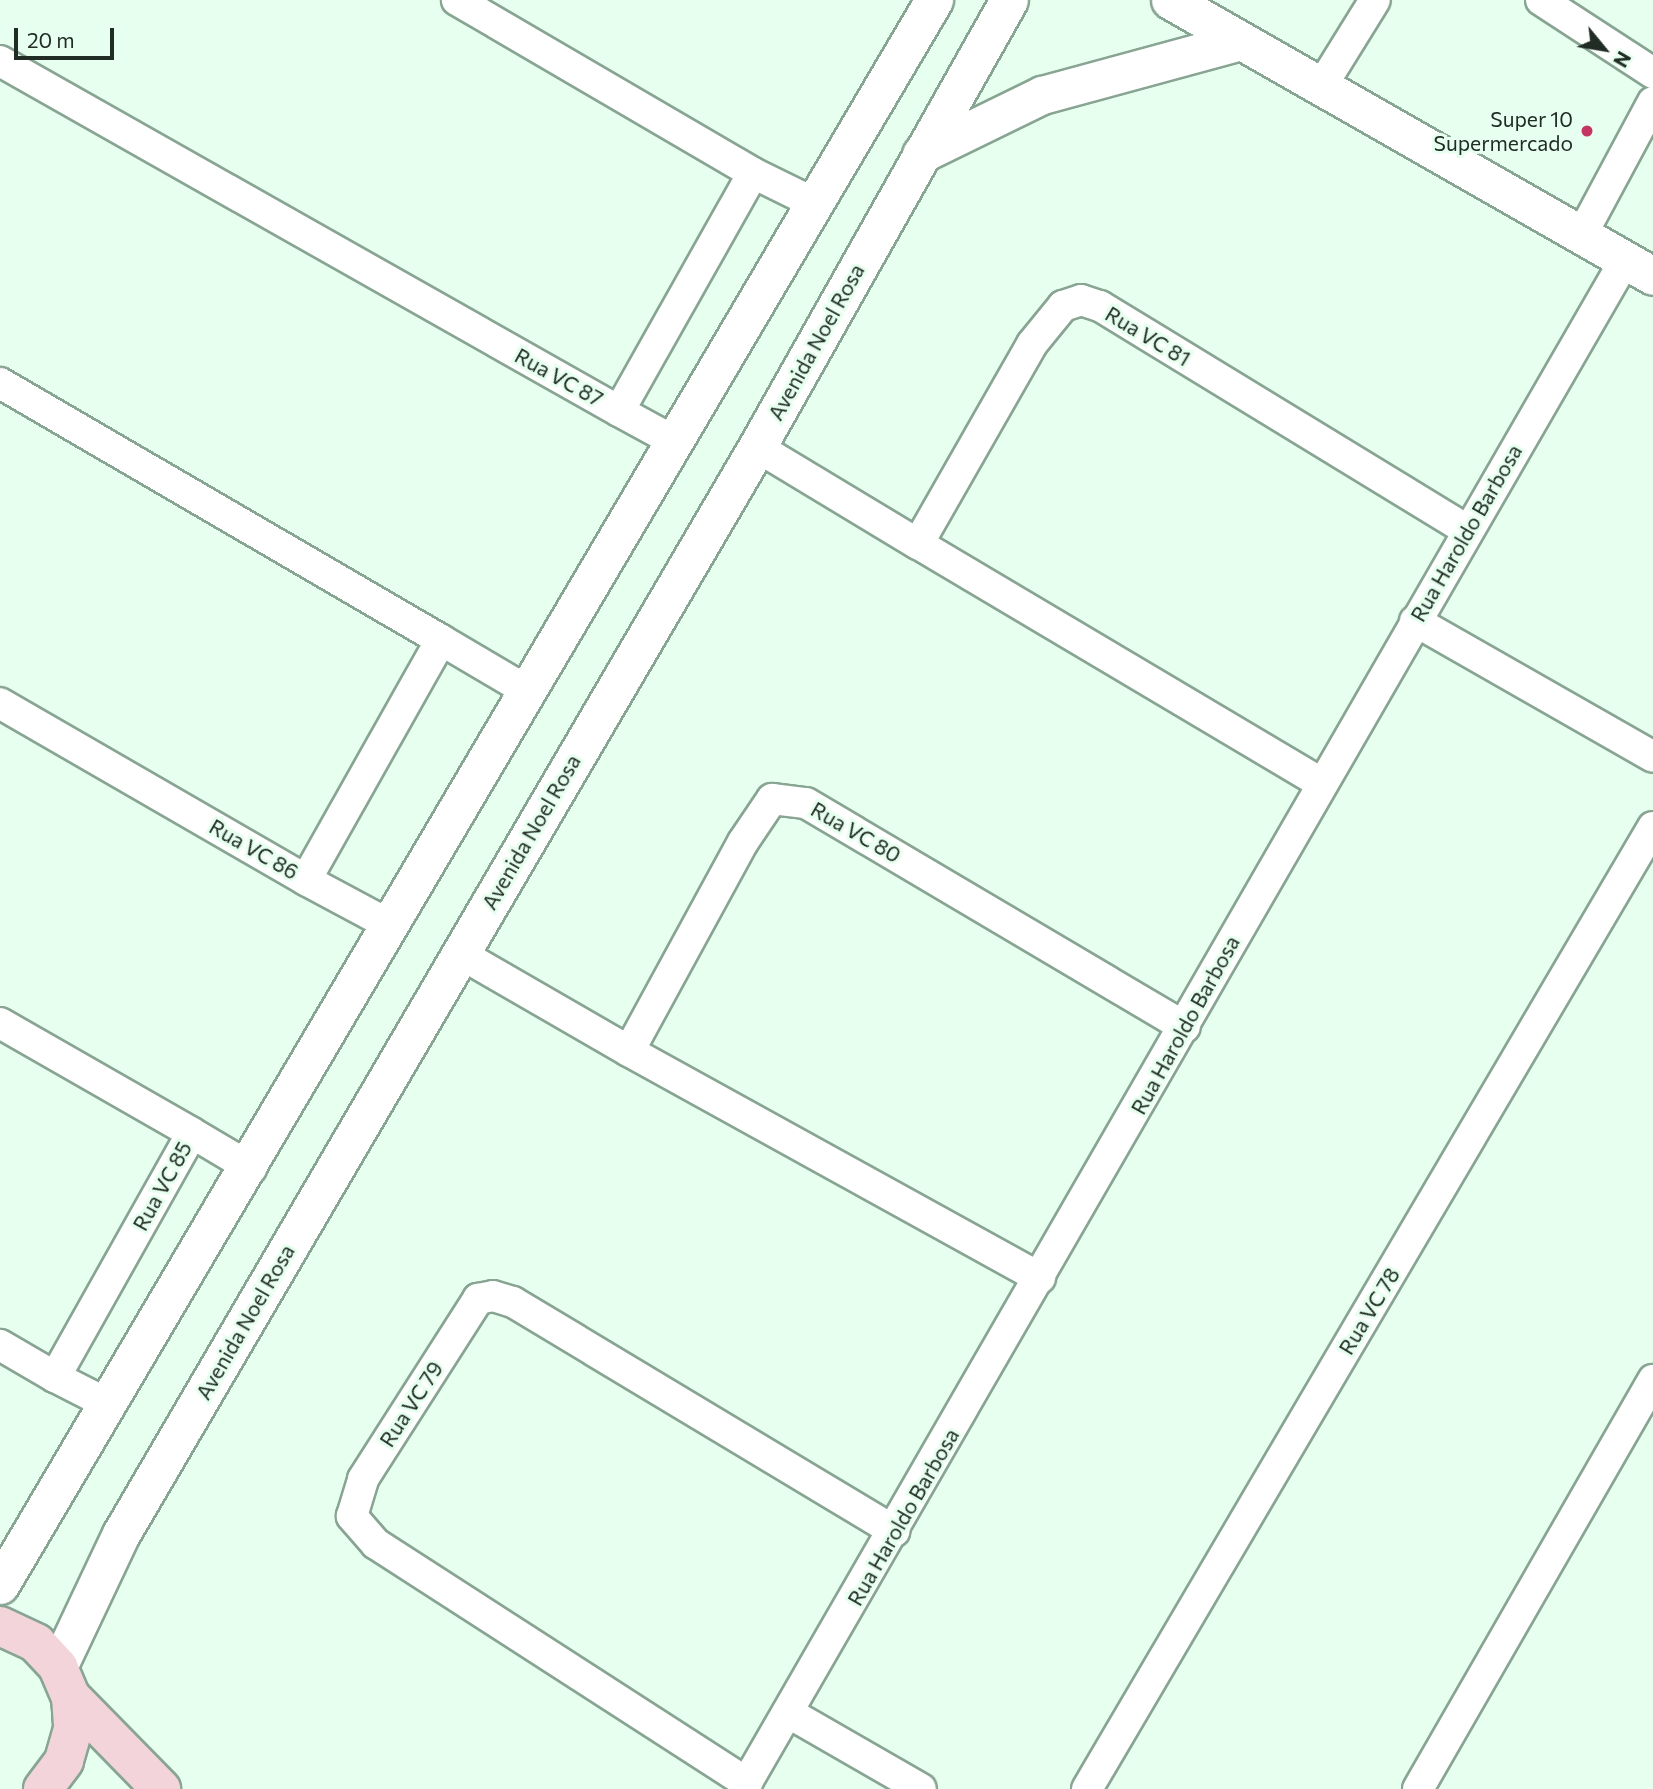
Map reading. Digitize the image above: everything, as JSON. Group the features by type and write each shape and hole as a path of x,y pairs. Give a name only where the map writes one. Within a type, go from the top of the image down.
{"main road":[{"path":"0,1626 36,1643 64,1682 161,1789"},
{"path":"43,1789 67,1750 64,1682"}],"street":[{"path":"457,0 753,173 816,204"},
{"path":"0,1585 251,1168 526,690 816,204 934,0"},
{"name":"Avenida Noel Rosa","path":"64,1682 121,1534 757,447 1009,0"},
{"path":"1170,0 1639,268"},
{"path":"1321,87 1375,0"},
{"path":"1541,0 1653,73"},
{"path":"921,154 1042,95 1241,41"},
{"name":"Rua VC 87","path":"0,61 619,411 753,173"},
{"path":"1581,236 1653,102"},
{"name":"Rua Haroldo Barbosa","path":"745,1786 1185,1027 1321,783 1468,531 1639,268"},
{"name":"Rua VC 81","path":"918,544 1032,344 1063,306 1081,300 1468,531"},
{"path":"0,383 526,690"},
{"path":"619,411 674,441"},
{"path":"757,447 1321,783"},
{"path":"1415,621 1653,757"},
{"name":"Rua VC 86","path":"0,703 306,880 441,640"},
{"name":"Rua VC 80","path":"629,1051 743,842 772,800 786,796 1185,1027"},
{"name":"Rua VC 78","path":"1087,1789 1652,833"},
{"path":"306,880 390,925"},
{"path":"460,953 629,1051 1040,1278"},
{"name":"Rua VC 85","path":"0,1023 192,1133 55,1377"},
{"path":"192,1133 251,1168"},
{"name":"Rua VC 79","path":"745,1786 376,1544 352,1516 363,1479 478,1299 493,1296 894,1531"},
{"path":"0,1345 110,1405"},
{"path":"1418,1789 1653,1380"},
{"path":"789,1713 921,1789"}],"place":[{"name":"Super 10 Supermercado","path":"1587,131"}]}
